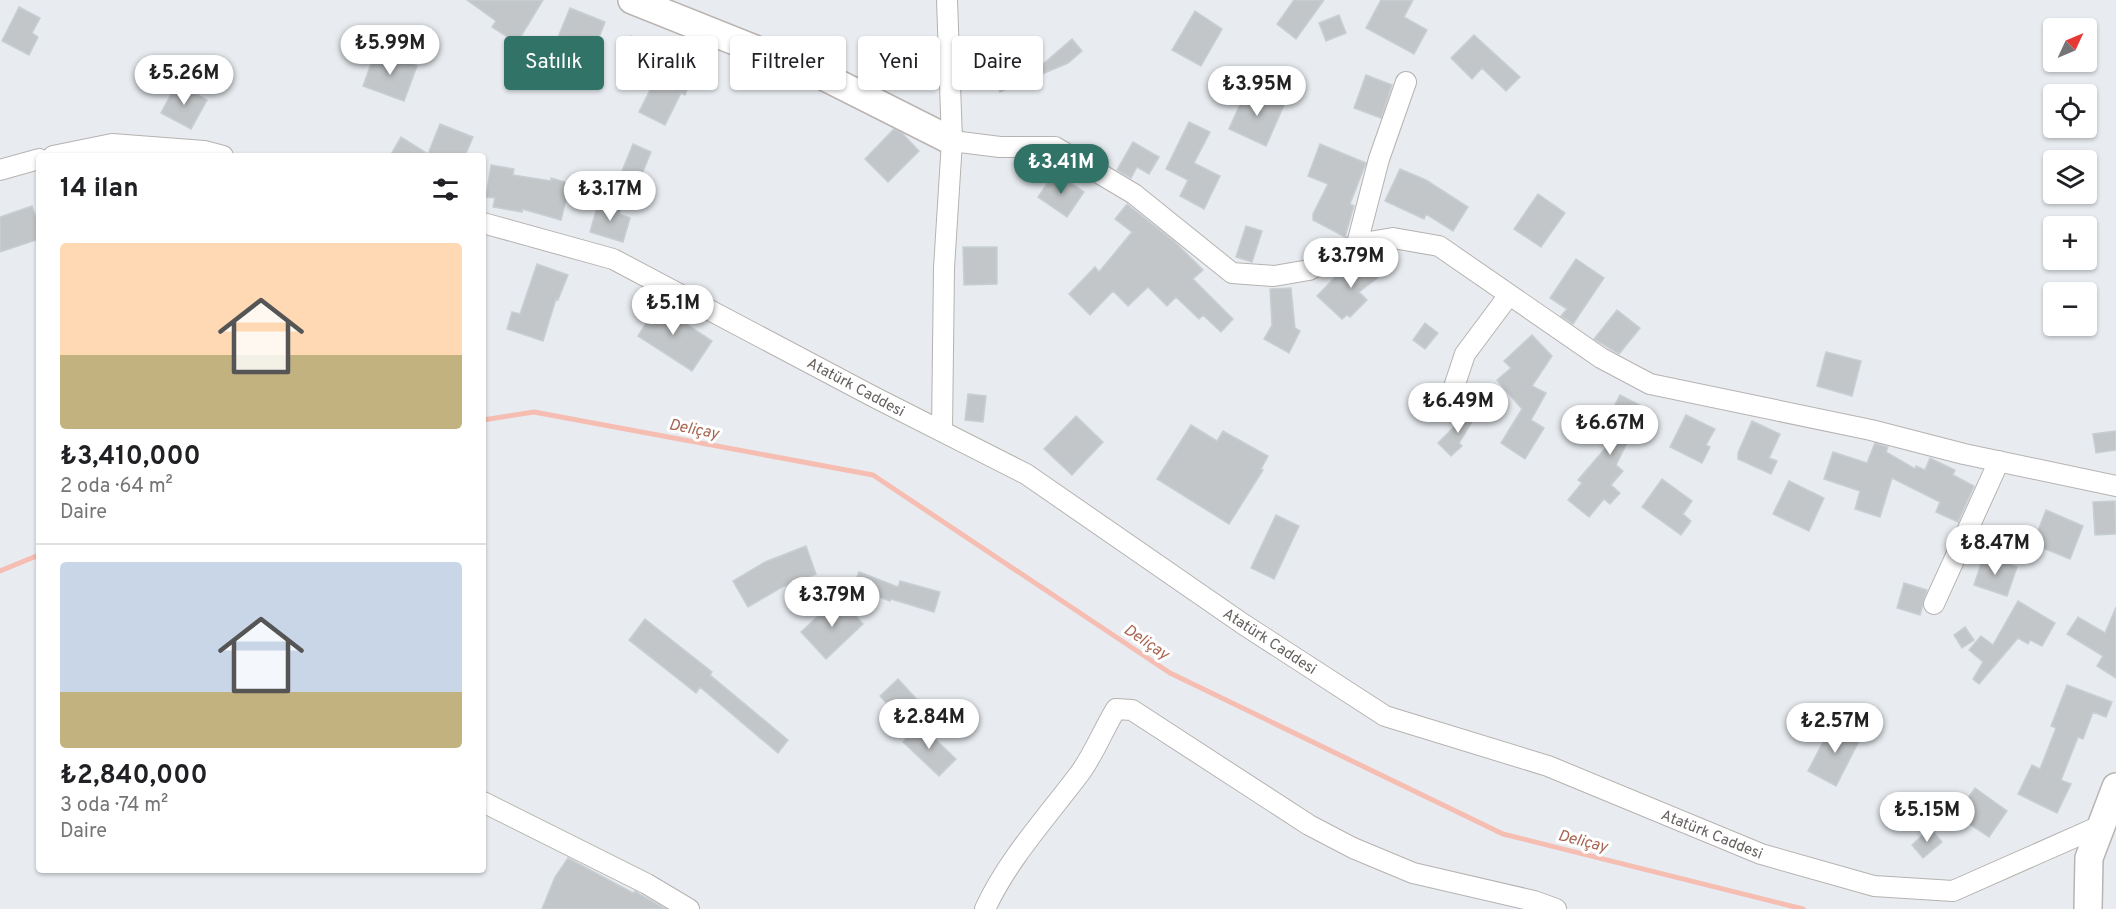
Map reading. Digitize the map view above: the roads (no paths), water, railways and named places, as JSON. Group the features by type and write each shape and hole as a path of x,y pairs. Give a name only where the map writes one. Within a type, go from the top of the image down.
{"street":[{"path":"632,0 825,77 952,141 999,147 1055,147 1134,194 1232,273 1274,276 1309,270 1357,244 1393,238 1440,246 1601,358 1650,384 1871,430 2116,486"},
{"path":"942,431 944,268 952,141 949,22 946,0"},
{"path":"1357,244 1379,159 1406,82"},
{"path":"68,153 112,144 212,153"},
{"path":"0,170 36,160"},
{"name":"Atatürk Caddesi","path":"486,224 613,259 1026,474 1243,624 1385,716 1548,766 1761,854 1874,886 1953,891 2100,826"},
{"path":"1449,402 1465,354 1509,295"},
{"path":"1934,604 1999,461"},
{"path":"985,909 992,894 1024,846 1081,771 1116,709 1131,710 1309,825 1353,848 1413,873 1534,901 1556,909"},
{"path":"2087,898 2089,858 2116,788"},
{"path":"486,804 647,884 689,909"}],"waterway":[{"name":"Deliçay","path":"486,420 534,412 873,475 1170,673 1503,834 1803,909"},
{"name":"Deliçay","path":"0,571 36,556"}]}
